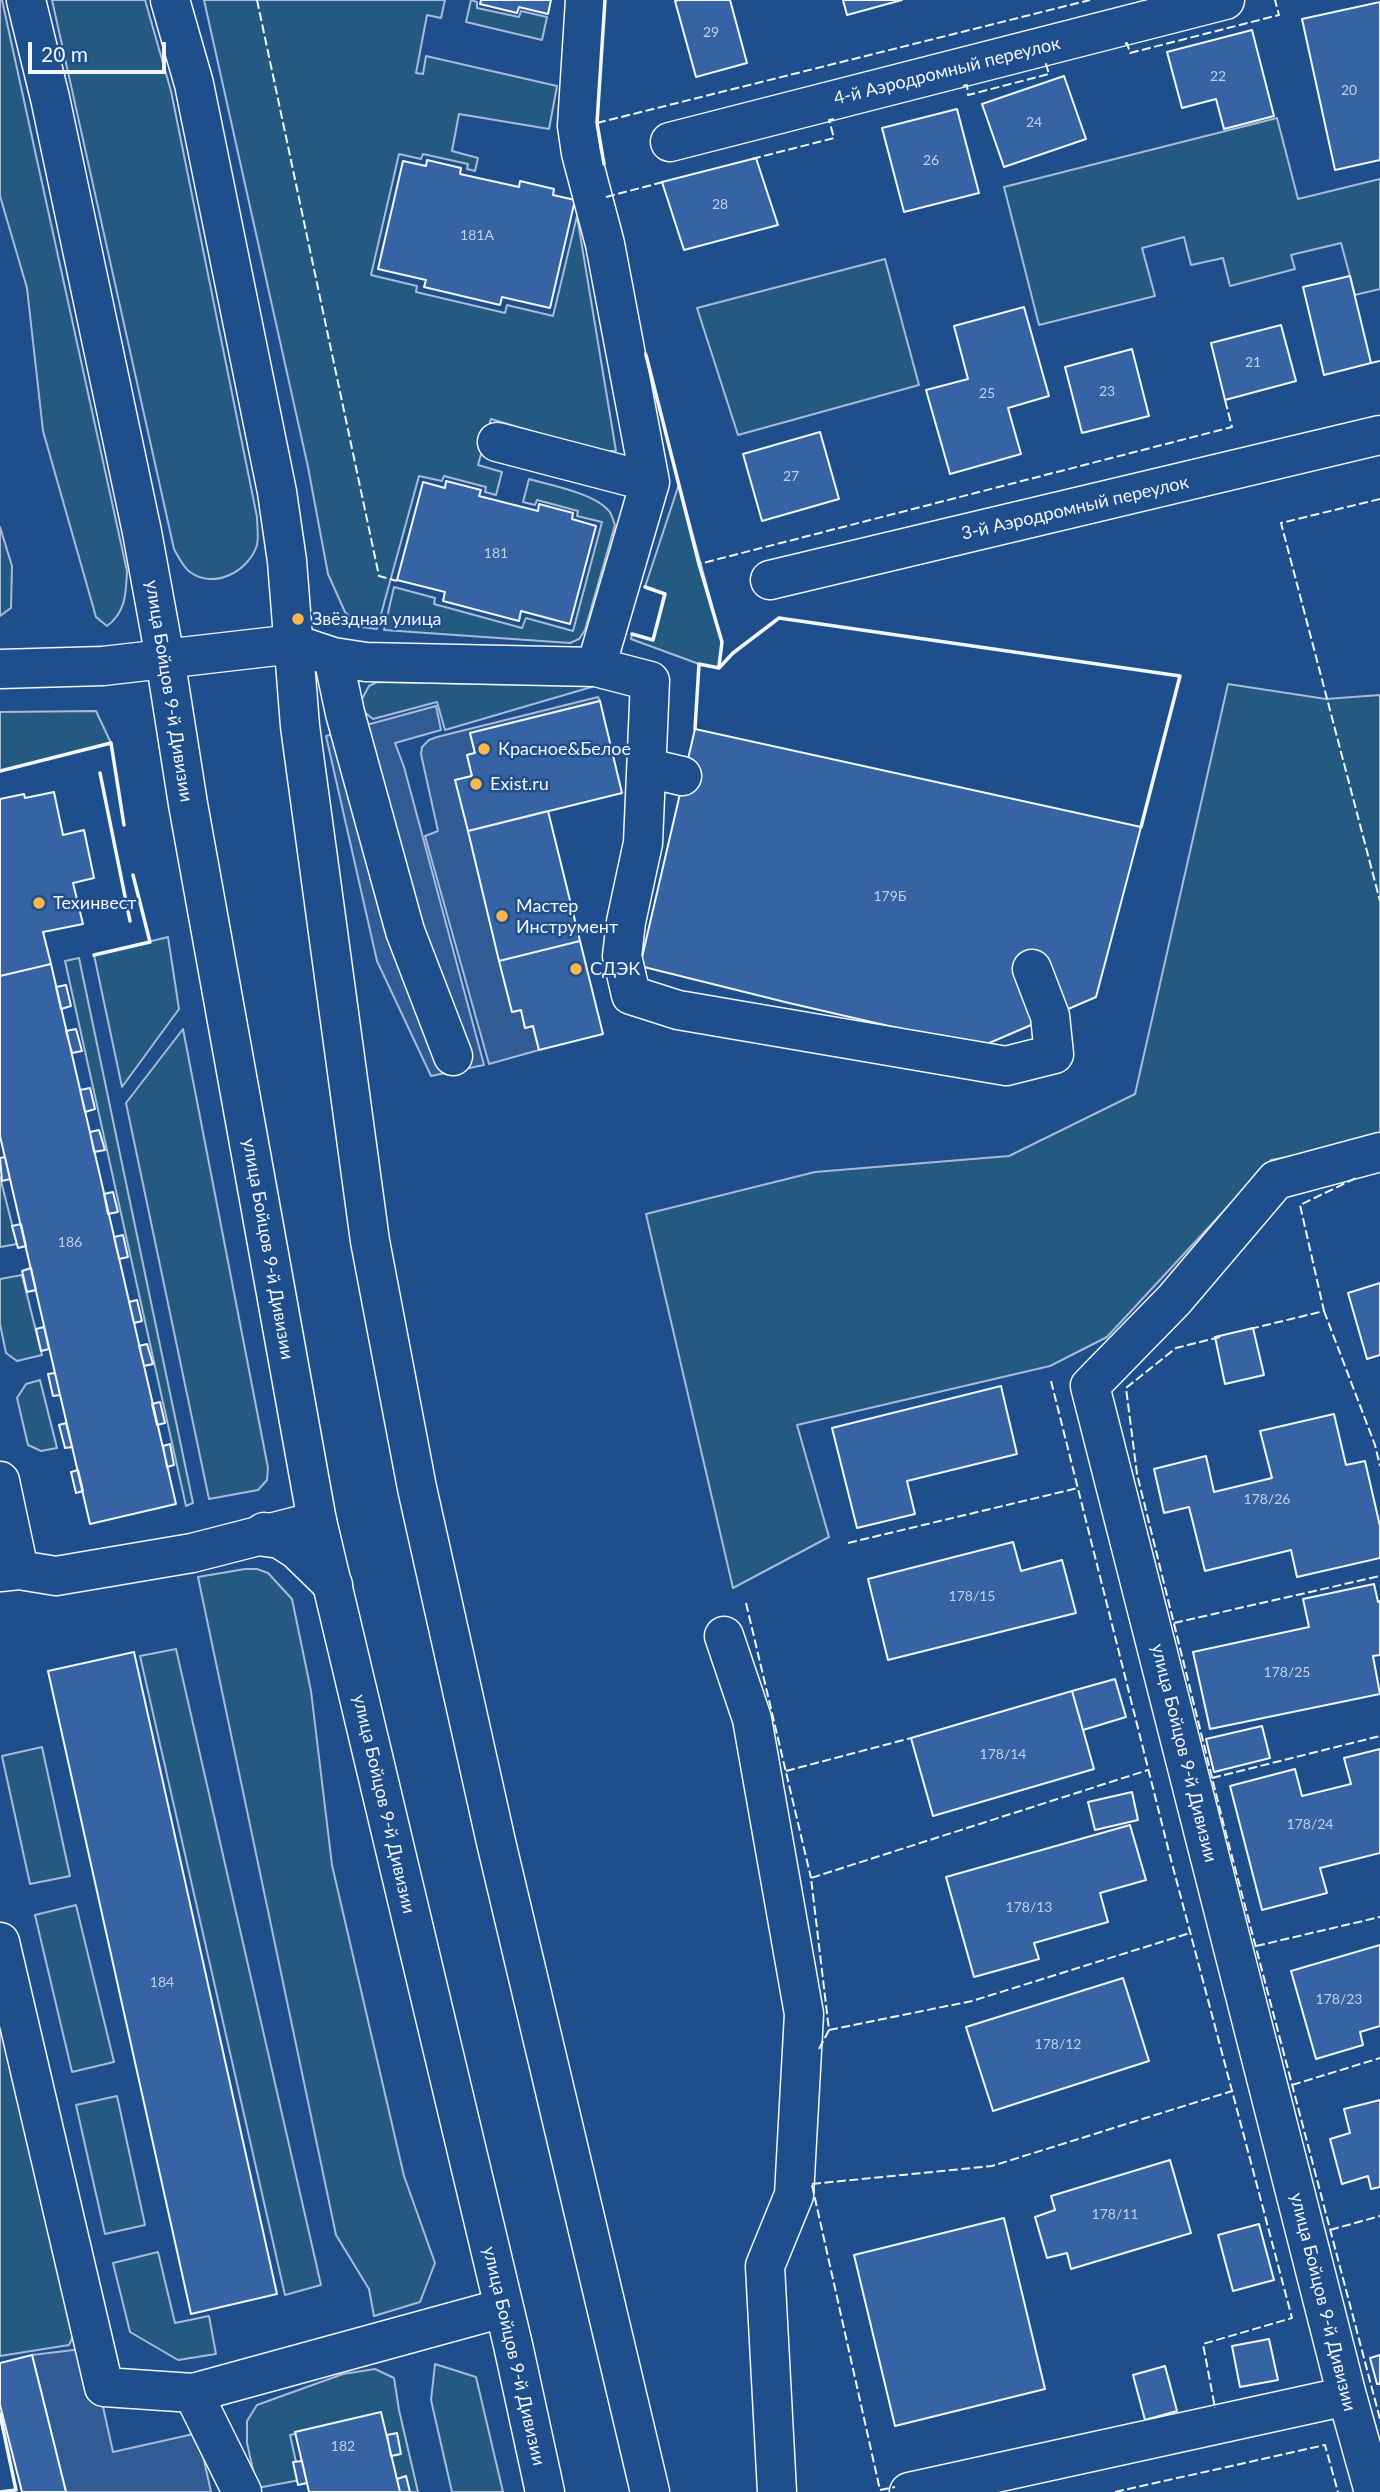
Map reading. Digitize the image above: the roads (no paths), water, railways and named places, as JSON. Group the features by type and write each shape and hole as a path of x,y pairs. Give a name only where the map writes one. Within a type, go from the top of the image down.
{"main road":[{"name":"улица Бойцов 9-й Дивизии","path":"26,0 50,98 139,518 317,1521 545,2492"},
{"path":"170,0 194,84 269,445 288,561 300,726 370,1241 417,1488 496,1842 650,2492"},
{"path":"585,0 578,126 581,153 605,244 650,482 596,667"},
{"name":"4-й Аэродромный переулок","path":"670,142 1225,0"},
{"name":"3-й Аэродромный переулок","path":"770,580 1380,435"},
{"path":"497,442 650,482"},
{"path":"0,669 103,666 294,644 333,657 366,662 596,667 650,681 665,772 643,843 626,922 622,956 631,995 678,1010 1006,1066 1054,1054 1050,1016 1032,969"},
{"path":"333,657 345,713 405,931 453,1056"},
{"name":"улица Бойцов 9-й Дивизии","path":"1374,2492 1347,2396 1090,1386 1174,1300 1276,1180 1380,1152"},
{"path":"258,1536 276,1526 289,1513 307,1462"},
{"path":"0,1481 10,1571 56,1576 192,1553 317,1521"},
{"path":"258,1536 280,1539 298,1550 333,1585"},
{"path":"724,1636 752,1719 804,2014 794,2195 765,2266 777,2492"},
{"path":"0,1942 104,2387 193,2393 503,2308"},
{"path":"193,2393 242,2492"},
{"path":"909,2492 1347,2396"}],"place":[{"name":"Звёздная улица","path":"298,619"},
{"name":"Красное&Белое","path":"484,749"},
{"name":"Exist.ru","path":"476,784"},
{"name":"Техинвест","path":"39,903"},
{"name":"Мастер Инструмент","path":"502,916"},
{"name":"СДЭК","path":"576,969"}]}
